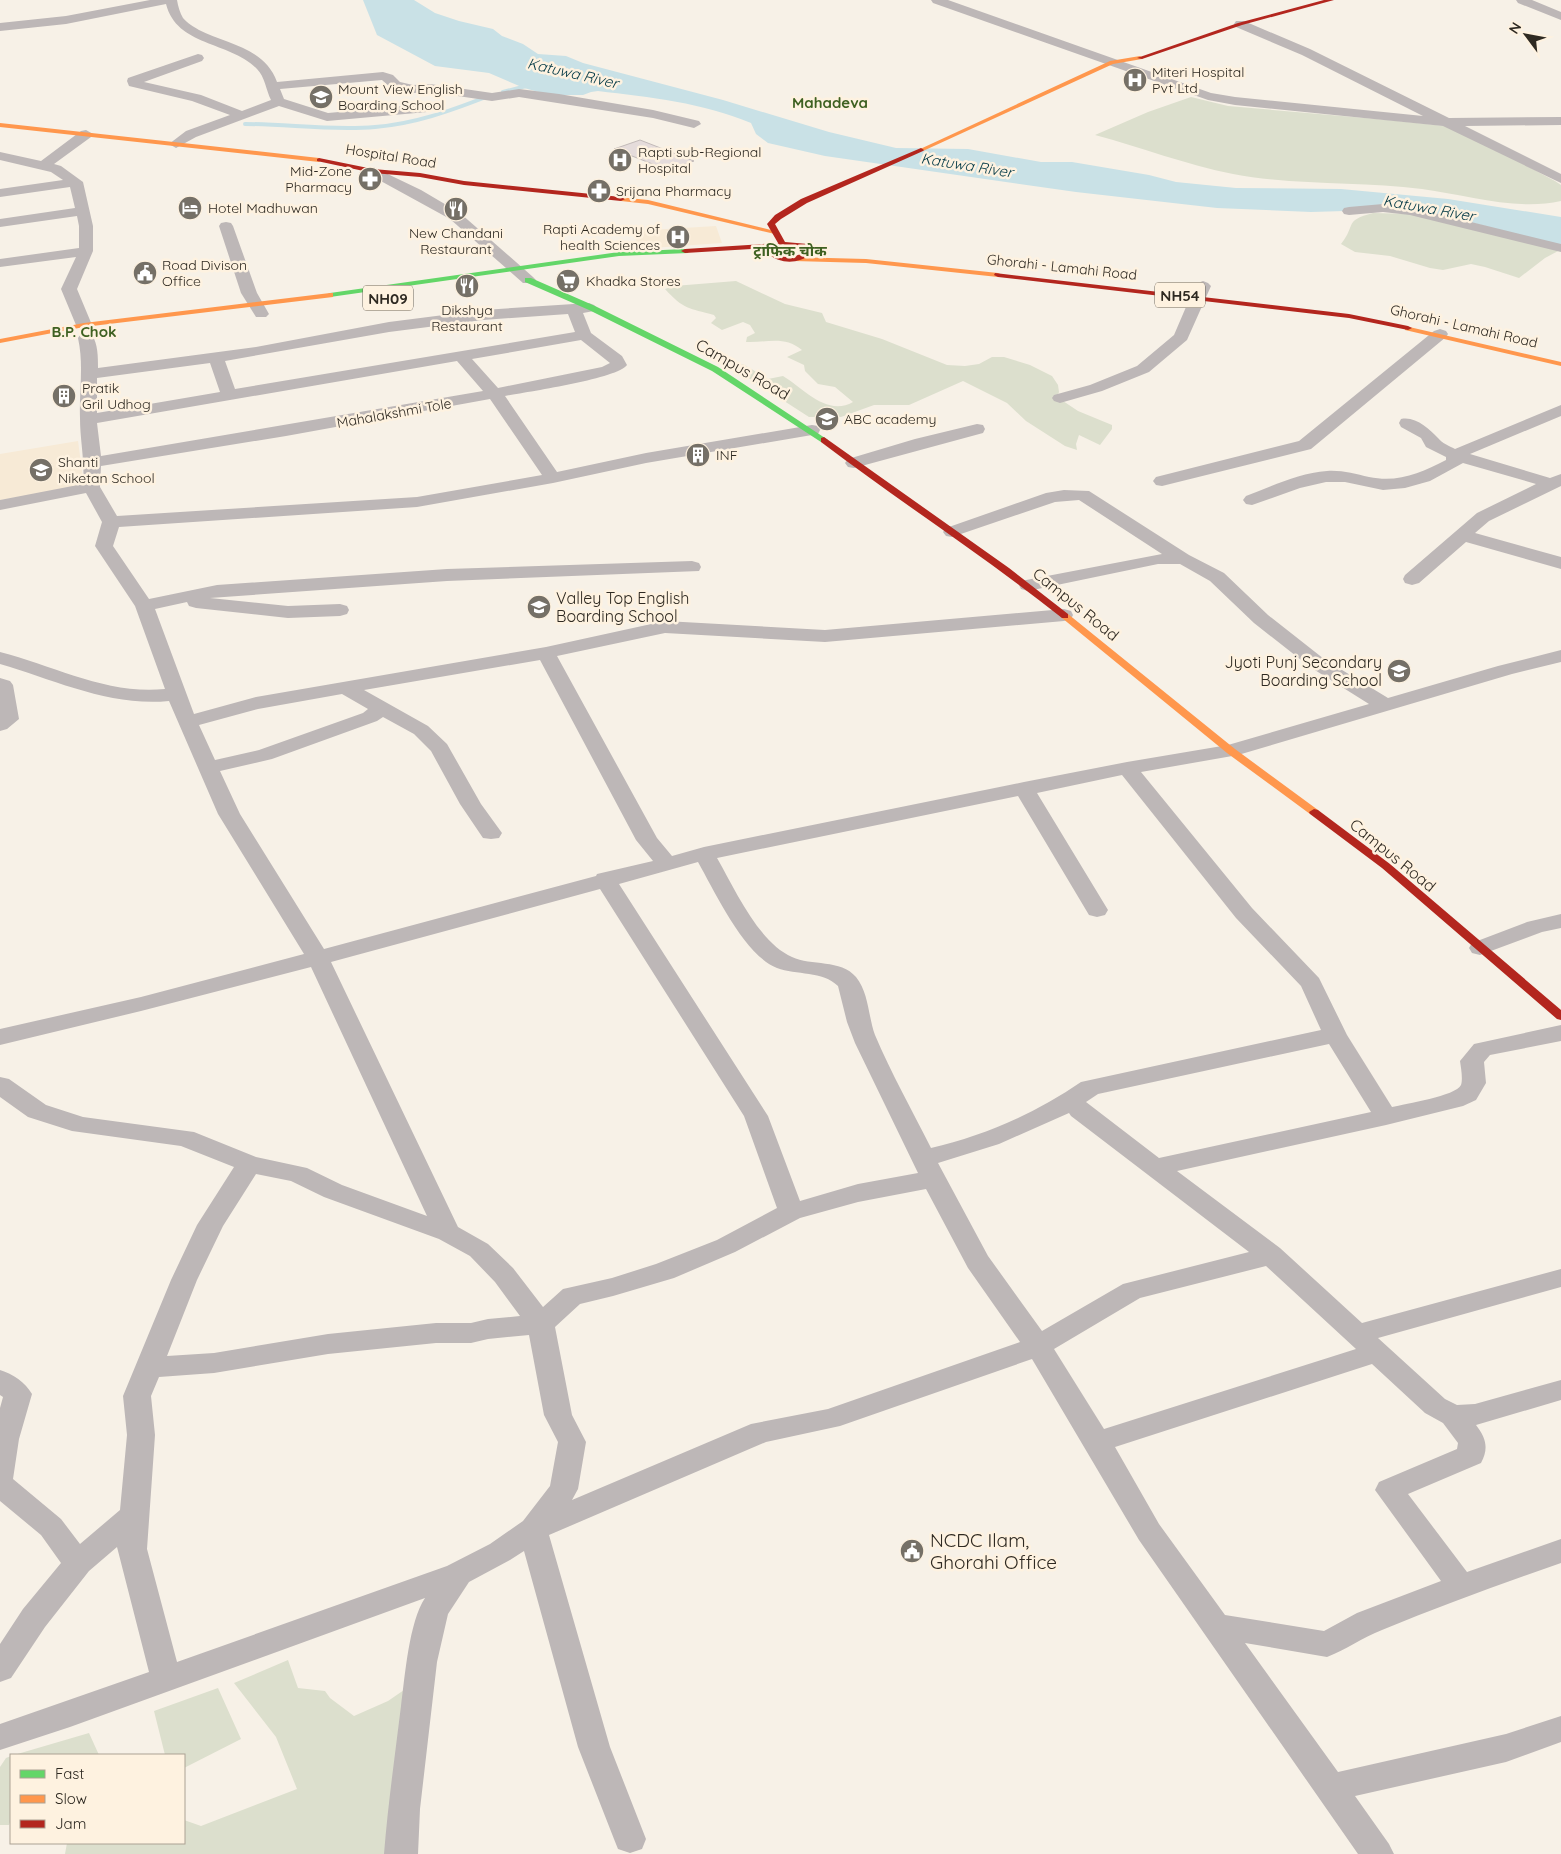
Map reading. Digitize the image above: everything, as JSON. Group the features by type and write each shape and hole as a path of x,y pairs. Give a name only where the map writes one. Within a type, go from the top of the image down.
{"main road":[{"path":"1116,61 1123,54 1228,19 1302,0"},
{"path":"779,245 771,224 778,217 804,201 848,180 961,133 1116,61 1137,59 1240,24 1331,0"},
{"name":"Hospital Road","path":"0,125 335,162 373,171 420,175 464,183 640,201 775,232"},
{"path":"778,258 769,251 779,245 823,247"},
{"name":"NH09","path":"0,341 66,328 88,333 619,254 779,245"},
{"path":"794,259 806,255 808,249 805,246"},
{"name":"Ghorahi - Lamahi Road","path":"633,265 709,258 866,261 1202,288 1348,316 1442,327 1561,364"},
{"path":"508,282 547,277"},
{"name":"Campus Road","path":"528,280 592,308 715,368 812,430 854,463 1028,585 1231,750 1386,866 1561,1016"},
{"name":"NH09","path":"167,327 258,309 459,288"},
{"name":"Ghorahi - Lamahi Road","path":"1335,302 1411,317"},
{"path":"66,328 88,333"}],"street":[{"path":"0,26 66,20 170,0 174,14 181,24 213,41 246,54 261,65 270,78 274,94 279,102"},
{"path":"937,0 1116,61 1208,96 1235,101 1448,122 1561,121"},
{"path":"1522,0 1561,16"},
{"path":"1240,24 1306,52 1561,178"},
{"path":"198,58 134,81 134,83 196,98 244,116"},
{"path":"272,86 382,76 388,78 396,85 413,89 430,88 492,97 518,93 559,98 653,114 694,124"},
{"path":"176,144 191,134 279,102 327,117 427,108"},
{"path":"43,166 86,134"},
{"path":"0,156 56,169 76,182 86,226 86,251 69,289 88,333 90,357 88,419 93,462 91,487 111,522 104,546 144,606 187,722 229,814 318,958 448,1233"},
{"path":"373,171 416,193 454,216 528,280"},
{"path":"0,193 76,182"},
{"path":"1349,211 1383,208 1410,211 1561,248"},
{"path":"0,223 82,211"},
{"path":"226,226 249,293 258,309"},
{"path":"0,263 86,251"},
{"path":"1060,398 1096,388 1143,369 1180,337 1202,288"},
{"path":"90,374 256,352 389,327 483,315 592,308"},
{"path":"88,419 584,335 574,309"},
{"path":"1162,481 1305,445 1442,327"},
{"name":"Mahalakshmi Tole","path":"93,462 301,429 495,394 607,371 619,364 616,358 584,335"},
{"path":"461,356 495,394 553,478"},
{"path":"216,358 229,395"},
{"path":"1454,455 1561,410"},
{"path":"1407,423 1427,435 1432,443 1454,455 1555,481"},
{"path":"854,463 921,442 977,429"},
{"path":"111,522 417,502 553,478 646,458 812,430"},
{"path":"1287,451 1339,476 1376,484 1400,486 1432,474 1455,462 1454,455"},
{"path":"1252,500 1304,481 1339,476"},
{"path":"1412,579 1483,517 1555,481"},
{"path":"0,505 91,487"},
{"path":"952,532 1052,497 1083,495 1182,559 1217,577 1261,619 1317,663 1385,705"},
{"path":"1463,535 1559,564 1561,563"},
{"path":"1028,585 1158,560 1182,559"},
{"path":"144,606 170,598 217,591 447,576 692,567"},
{"path":"170,598 257,610 288,612 340,610"},
{"path":"187,722 256,703 546,653 665,627 825,636 1064,615"},
{"path":"546,653 647,840 666,863"},
{"path":"0,1037 141,1004 318,958 704,854 1024,788 1231,750 1505,670 1561,656"},
{"path":"0,658 74,682 132,696 156,698 176,694"},
{"path":"0,684 3,685 9,719 0,725"},
{"path":"346,688 383,707 421,730 440,748 471,804 491,832"},
{"path":"208,768 265,755 370,717 383,707"},
{"path":"1127,768 1244,913 1311,983 1335,1035 1386,1117"},
{"path":"1024,788 1097,910"},
{"path":"704,854 734,907 760,945 778,960 797,968 839,974 848,981 854,996 859,1024 867,1043 928,1169 977,1261 1038,1346 1149,1532 1377,1854"},
{"path":"605,880 756,1116 791,1212"},
{"path":"1480,948 1536,927 1561,921"},
{"path":"1155,1167 1386,1117 1454,1100 1466,1094 1474,1083 1472,1061 1482,1049 1561,1033"},
{"path":"149,1367 214,1363 328,1344 436,1333 471,1333 488,1329 541,1324 572,1296 613,1287 665,1270 726,1246 791,1212 858,1193 928,1169 956,1151 1002,1135 1056,1112 1090,1088 1335,1035"},
{"path":"0,1085 37,1111 80,1125 186,1138 250,1164 298,1174 333,1191 448,1233 479,1250 504,1275 541,1324 558,1415 572,1442 564,1489 533,1529"},
{"path":"1071,1101 1080,1110 1271,1255 1435,1406 1453,1416 1472,1441 1471,1455 1389,1490 1461,1586"},
{"path":"166,1679 132,1548 141,1435 137,1396 184,1280 210,1225 231,1190 250,1164"},
{"path":"0,1737 59,1718 458,1574 500,1552 533,1529 761,1432 830,1419 1038,1346 1132,1291 1271,1255"},
{"path":"1357,1334 1561,1278"},
{"path":"1097,1442 1377,1352"},
{"path":"0,1380 18,1394 5,1439 0,1478"},
{"path":"1453,1416 1475,1415 1561,1390"},
{"path":"0,1485 51,1527 78,1563"},
{"path":"0,1669 34,1618 78,1563 135,1515"},
{"path":"533,1529 594,1746 630,1839"},
{"path":"1216,1626 1327,1644 1368,1622 1461,1586 1561,1551"},
{"path":"401,1854 404,1809 422,1662 433,1610 458,1574"},
{"path":"1330,1788 1506,1748 1561,1729"}],"shaded area":[{"name":"Rapti Academy of health Sciences","path":"716,226 722,243 638,249 634,231"},
{"name":"Shanti Niketan School","path":"78,441 84,486 0,500 0,454"}],"green space":[{"path":"1191,97 1228,106 1454,127 1561,185 1561,201 1544,204 1509,203 1422,189 1257,178 1198,166 1095,135 1148,112"},
{"path":"1373,213 1414,214 1560,250 1545,258 1519,278 1471,264 1443,270 1430,268 1390,256 1355,252 1341,244 1354,221"},
{"path":"736,281 785,304 822,313 826,322 882,339 947,365 965,366 979,364 992,357 1004,357 1030,365 1052,376 1058,385 1059,392 1057,397 1078,411 1112,425 1112,429 1100,445 1079,435 1076,444 1077,450 1065,446 1026,421 1007,403 963,381 909,405 874,405 841,417 809,417 733,368 743,364 768,379 783,376 825,404 843,406 853,402 835,387 818,384 805,371 804,365 787,357 802,350 795,345 782,341 746,342 747,337 755,333 750,325 743,322 722,330 711,323 716,318 714,315 682,305 665,289 674,286"},
{"path":"288,1660 298,1688 325,1691 330,1698 354,1716 388,1701 420,1679 405,1854 65,1854 67,1844 185,1844 185,1820 201,1826 297,1789 276,1737 234,1683"},
{"path":"218,1688 241,1739 185,1767 185,1754 165,1754 154,1711"},
{"path":"89,1733 99,1754 17,1754"},
{"path":"10,1756 10,1822 9,1825 0,1825 0,1767 6,1758"}],"water":[{"name":"Katuwa River","path":"363,0 414,0 435,13 493,29 502,36 523,44 538,54 566,56 583,63 723,100 829,132 896,148 968,149 1041,162 1072,162 1149,175 1176,182 1236,188 1341,189 1448,199 1561,217 1561,246 1451,217 1412,209 1311,212 1217,208 1076,192 825,156 768,143 756,134 751,123 714,110 656,98 598,91 583,95 550,95 524,88 489,73 435,66 377,35"}],"building":[{"name":"Rapti sub-Regional Hospital","path":"640,140 694,161 668,170 614,149"}],"waterway":[{"path":"503,92 530,85"},
{"path":"245,124 343,128 389,125 432,116 486,97"}],"traffic: fast":[{"path":"330,295 619,254 685,251"},
{"path":"528,280 592,308 715,369 824,440"}],"traffic: slow":[{"path":"921,150 1112,62 1140,58"},
{"path":"0,125 319,160"},
{"path":"621,199 648,202 775,232"},
{"path":"794,259 866,261 998,275"},
{"path":"0,341 84,325 330,295"},
{"path":"1408,328 1561,364"},
{"path":"1065,616 1231,751 1314,812"}],"traffic: jam":[{"path":"1140,58 1240,24 1331,0"},
{"path":"782,243 771,224 778,217 804,201 921,150"},
{"path":"319,160 373,171 420,175 464,183 621,199"},
{"path":"685,251 791,244 805,246 809,252 800,258 783,259 778,258 769,251 774,246"},
{"path":"998,275 1349,316 1408,328"},
{"path":"824,440 1006,570 1065,616"},
{"path":"1314,812 1386,866 1561,1016"}],"place":[{"name":"Miteri Hospital Pvt Ltd","path":"1135,80"},
{"name":"Mount View English Boarding School","path":"321,97"},
{"name":"Rapti sub-Regional Hospital","path":"620,160"},
{"name":"Mid-Zone Pharmacy","path":"370,179"},
{"name":"Srijana Pharmacy","path":"599,191"},
{"name":"Hotel Madhuwan","path":"190,208"},
{"name":"New Chandani Restaurant","path":"456,209"},
{"name":"Rapti Academy of health Sciences","path":"678,237"},
{"name":"Road Divison Office","path":"145,273"},
{"name":"Khadka Stores","path":"568,281"},
{"name":"Dikshya Restaurant","path":"467,286"},
{"name":"Pratik Gril Udhog","path":"64,396"},
{"name":"ABC academy","path":"827,419"},
{"name":"INF","path":"698,455"},
{"name":"Shanti Niketan School","path":"41,470"},
{"name":"Valley Top English Boarding School","path":"539,607"},
{"name":"Jyoti Punj Secondary Boarding School","path":"1399,671"},
{"name":"NCDC Ilam, Ghorahi Office","path":"912,1551"}],"district":[{"name":"Mahadeva","path":"830,102"},
{"name":"ट्राफिक चोक","path":"790,250"},
{"name":"B.P. Chok","path":"84,331"}]}
